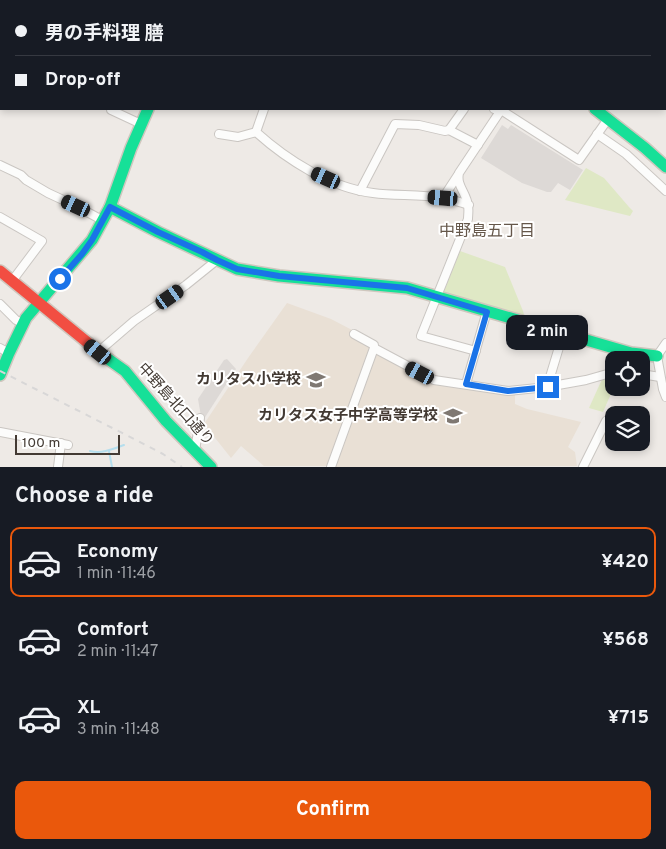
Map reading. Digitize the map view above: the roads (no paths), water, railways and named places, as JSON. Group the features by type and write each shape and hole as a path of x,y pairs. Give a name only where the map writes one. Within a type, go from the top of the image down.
{"street":[{"path":"111,110 141,124"},
{"path":"0,375 4,351 22,323 92,240 110,207 131,148 148,110"},
{"path":"256,132 264,110"},
{"path":"449,130 463,110"},
{"path":"443,198 478,145 497,110"},
{"path":"500,110 579,160 608,119"},
{"path":"596,110 666,167"},
{"path":"360,190 395,124 419,125 445,131 449,130 478,145"},
{"path":"219,134 238,137 256,132"},
{"path":"256,132 278,150 313,173 360,190 374,193 443,198 468,205"},
{"path":"596,134 626,154 666,191"},
{"path":"0,165 48,193 102,220"},
{"path":"459,173 458,184 468,205 468,219 422,336 476,350"},
{"path":"110,207 237,269 279,276 407,288 631,353 657,356"},
{"path":"0,217 42,242 12,281"},
{"path":"98,352 134,321 186,286 217,260"},
{"name":"中野島北口通り","path":"0,271 98,352 125,371 166,421 211,466"},
{"path":"0,304 16,320 22,323"},
{"path":"466,384 487,312"},
{"path":"330,466 374,348 374,344 354,334"},
{"path":"548,387 563,334"},
{"path":"666,343 657,356 666,397"},
{"path":"374,348 434,380 508,391 548,387 605,375"},
{"path":"650,375 660,376"},
{"path":"195,451 200,418"},
{"path":"593,466 583,466 605,423"},
{"path":"0,432 64,444 58,466"}],"waterway":[{"path":"90,451 103,451 124,445"},
{"path":"109,451 112,467"}],"railway":[{"path":"0,371 163,454 182,467"}],"place":[{"name":"カリタス小学校","path":"316,380"},
{"name":"カリタス女子中学高等学校","path":"453,416"}],"district":[{"name":"中野島五丁目","path":"487,232"}]}
